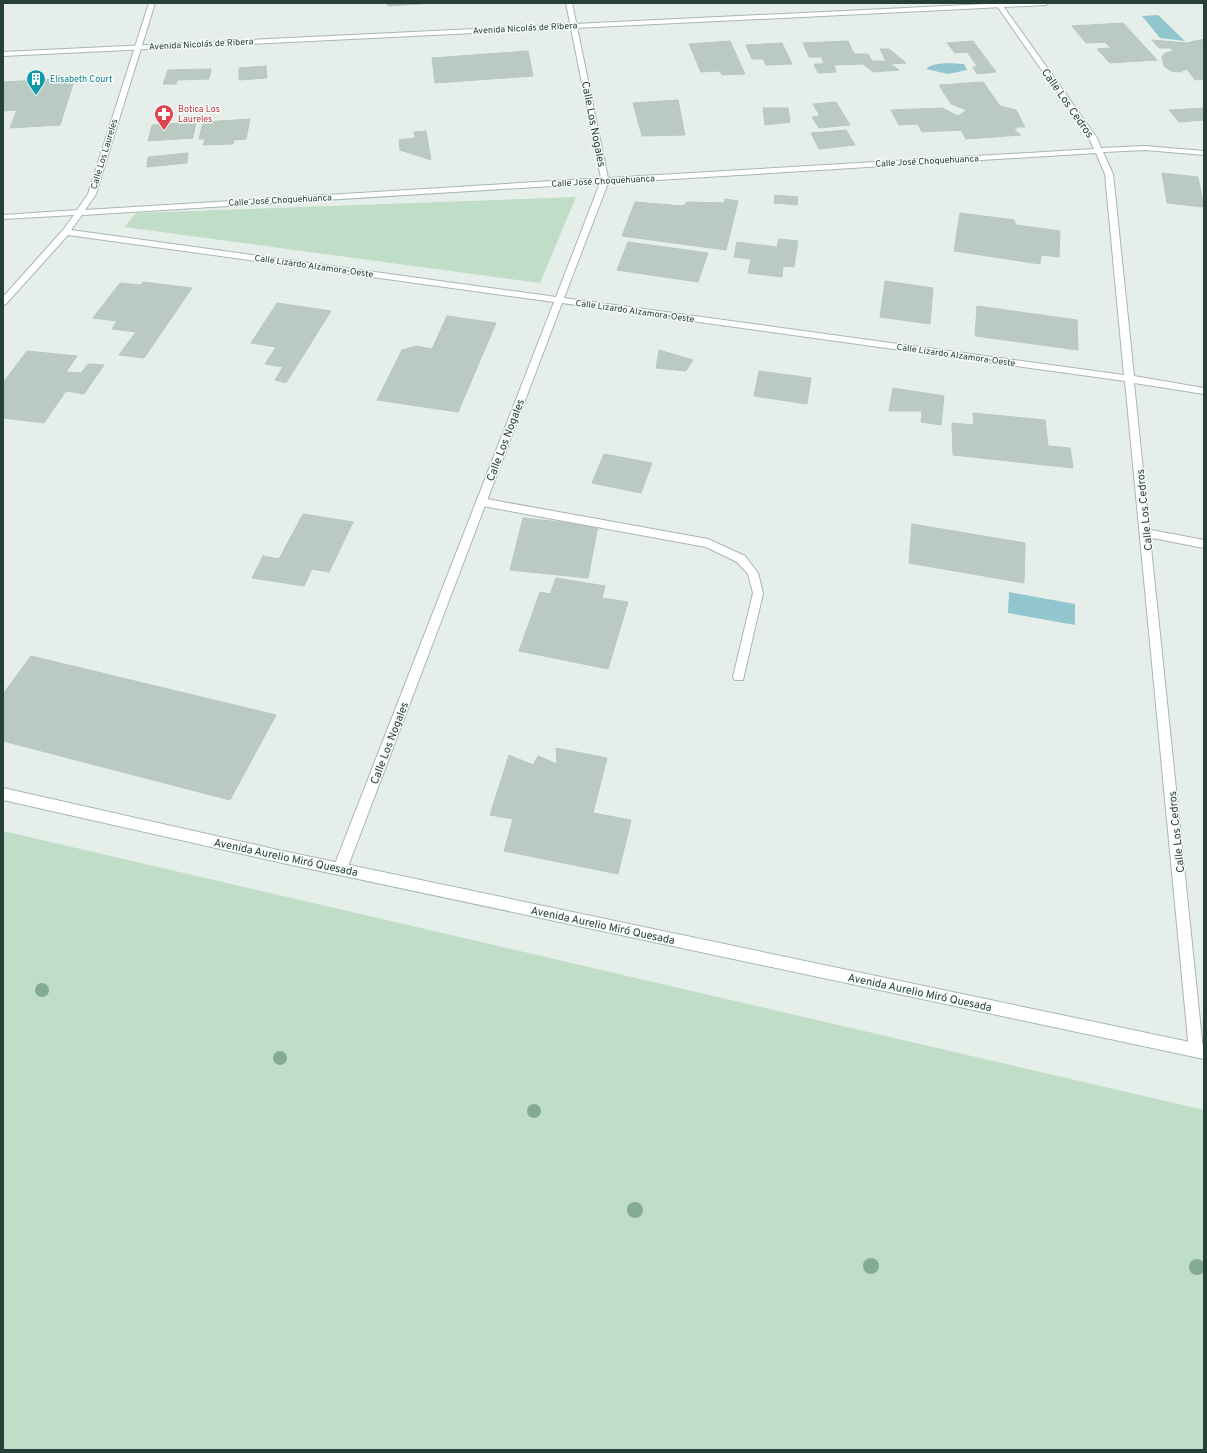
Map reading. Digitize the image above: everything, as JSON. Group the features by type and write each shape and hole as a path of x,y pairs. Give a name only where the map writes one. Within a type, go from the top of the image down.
{"street":[{"name":"Calle Los Laureles","path":"3,302 66,232 92,194 152,3"},
{"name":"Calle Los Nogales","path":"340,869 605,180 575,26 569,3"},
{"name":"Avenida Nicolás de Ribera","path":"3,54 999,4 1046,3"},
{"name":"Calle Los Cedros","path":"999,4 1093,138 1109,174 1200,1051"},
{"name":"Calle José Choquehuanca","path":"3,217 80,211 1145,148 1204,153"},
{"name":"Calle Lizardo Alzamora-Oeste","path":"66,232 1130,379 1204,391"},
{"path":"481,502 708,543 741,559 753,573 758,593 739,677"},
{"path":"1146,532 1204,544"},
{"name":"Avenida Aurelio Miró Quesada","path":"3,794 340,869 1200,1051"}],"green space":[{"path":"576,197 540,283 124,227 136,213"},
{"path":"3,831 1204,1110 1204,1450 3,1450"}],"water":[{"path":"1158,15 1185,41 1160,38 1142,16"},
{"path":"948,63 964,64 967,70 948,74 926,69 933,65"},
{"path":"1009,592 1075,604 1075,625 1008,613"}],"building":[{"path":"387,3 435,3 388,6"},
{"path":"1123,23 1157,60 1110,63 1097,49 1111,48 1105,42 1086,43 1072,26"},
{"path":"1204,39 1204,79 1195,80 1187,69 1180,72 1171,71 1164,66 1162,57 1165,53 1173,51 1171,48 1159,48 1152,40 1187,43"},
{"path":"730,41 745,74 722,75 720,71 701,72 689,44"},
{"path":"848,41 854,54 868,54 872,61 886,61 880,49 889,49 906,63 890,64 899,70 873,72 863,64 834,65 836,72 818,73 814,64 824,64 822,57 809,57 803,43"},
{"path":"973,41 996,72 977,74 973,67 978,67 967,52 955,53 947,43"},
{"path":"782,43 792,64 766,65 763,59 752,59 746,45"},
{"path":"528,51 533,76 435,83 432,58"},
{"path":"266,66 267,78 239,80 239,68"},
{"path":"211,69 209,79 177,80 176,84 163,84 168,70"},
{"name":"Elisabeth Court","path":"75,78 60,125 10,128 17,110 3,111 3,82"},
{"path":"983,82 1000,106 1016,110 1025,127 1018,127 1014,130 1021,135 966,139 961,130 922,132 918,124 899,125 891,110 942,108 958,116 967,110 951,104 939,85"},
{"path":"678,100 685,135 642,136 633,103"},
{"path":"836,102 850,125 819,128 812,117 820,116 813,104"},
{"path":"763,108 788,108 790,122 765,125"},
{"path":"1204,108 1204,120 1179,122 1169,110"},
{"path":"250,119 246,139 234,140 233,144 203,145 205,139 199,139 203,122"},
{"path":"196,122 193,138 148,141 152,125"},
{"path":"846,130 855,145 819,149 811,133"},
{"path":"426,131 431,160 400,150 399,140 415,138 414,132"},
{"path":"188,153 187,163 147,167 148,157"},
{"path":"1162,173 1198,177 1204,207 1167,203"},
{"path":"775,195 798,197 797,205 774,203"},
{"path":"725,199 738,201 726,250 622,236 635,202 683,206 687,202 724,203"},
{"path":"960,213 1014,220 1016,225 1060,231 1059,257 1041,255 1040,264 954,251"},
{"path":"779,239 798,241 794,267 783,266 782,277 748,273 751,259 734,257 737,242 777,247"},
{"path":"628,242 708,253 698,282 617,270"},
{"path":"885,281 933,288 930,324 880,317"},
{"path":"143,282 192,288 144,358 119,355 136,332 112,329 117,321 93,318 120,283 141,285"},
{"path":"277,303 331,311 286,383 275,380 283,367 265,364 276,347 251,343"},
{"path":"977,306 1077,320 1078,350 975,336"},
{"path":"447,316 496,323 458,412 377,400 402,350 416,346 432,349"},
{"path":"659,350 693,360 686,371 656,368"},
{"path":"27,351 77,356 66,372 81,373 88,364 104,365 84,394 66,391 44,423 3,418 3,383"},
{"path":"759,371 811,378 807,404 754,396"},
{"path":"893,388 944,396 941,425 921,422 922,411 889,411"},
{"path":"973,413 1045,420 1048,446 1070,448 1073,468 953,455 952,423 974,425"},
{"path":"604,454 652,463 641,493 592,483"},
{"path":"303,514 353,522 329,572 312,569 304,586 252,578 263,556 279,559"},
{"path":"523,518 598,526 588,578 510,570"},
{"path":"912,524 1025,543 1024,583 909,563"},
{"path":"556,578 605,586 602,598 628,602 608,669 519,651 540,592 550,594"},
{"path":"31,656 276,715 230,800 3,741 3,694"},
{"path":"556,748 607,758 593,813 631,820 618,874 504,851 513,819 490,815 509,755 533,765 538,756 557,764"}],"place":[{"name":"Elisabeth Court","path":"36,96"},
{"name":"Botica Los Laureles","path":"164,131"}]}
